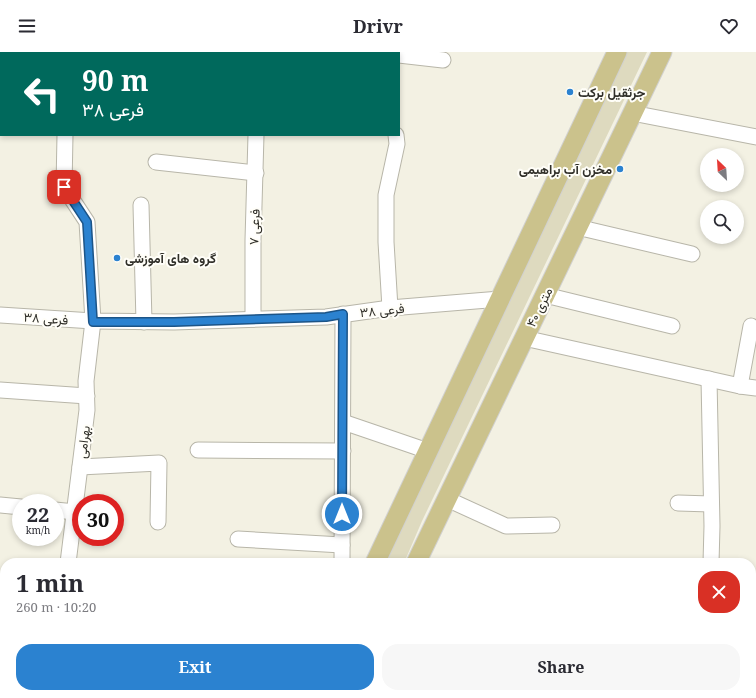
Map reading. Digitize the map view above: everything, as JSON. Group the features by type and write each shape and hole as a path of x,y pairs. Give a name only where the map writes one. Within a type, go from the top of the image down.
{"main road":[{"path":"377,558 617,52"},
{"name":"۴۰ متری","path":"418,558 662,52"}],"street":[{"path":"400,53 443,60"},
{"path":"632,113 756,137"},
{"name":"بهرامی","path":"65,136 64,187 87,222 93,322 86,381 87,410 77,494"},
{"name":"فرعی ۷","path":"253,320 253,240 256,136"},
{"path":"390,308 386,242 386,195 397,144 396,136"},
{"path":"156,162 256,173"},
{"path":"141,205 144,322"},
{"path":"577,227 692,254"},
{"path":"545,295 672,326"},
{"name":"فرعی ۳۸","path":"0,315 93,322 253,320 326,317 390,308 500,299"},
{"path":"342,558 343,314"},
{"path":"740,386 751,326"},
{"path":"524,338 740,386 756,388"},
{"path":"709,379 711,558"},
{"path":"0,390 87,396"},
{"path":"343,422 428,451"},
{"path":"198,450 342,452"},
{"path":"80,467 159,463 158,522"},
{"path":"447,499 506,526 552,525"},
{"path":"678,503 711,504"},
{"path":"0,505 12,506"},
{"name":"بهرامی","path":"69,558 72,534"},
{"path":"238,539 342,544"}],"shaded area":[{"path":"627,52 647,52 422,521 406,558 385,558"}],"place":[{"name":"جرثقیل برکت","path":"570,92"},
{"name":"مخزن آب براهیمی","path":"620,169"},
{"name":"گروه های آموزشی","path":"117,258"}],"route":[{"path":"64,187 87,222 93,322 174,322 326,317 343,314 342,514"}]}
